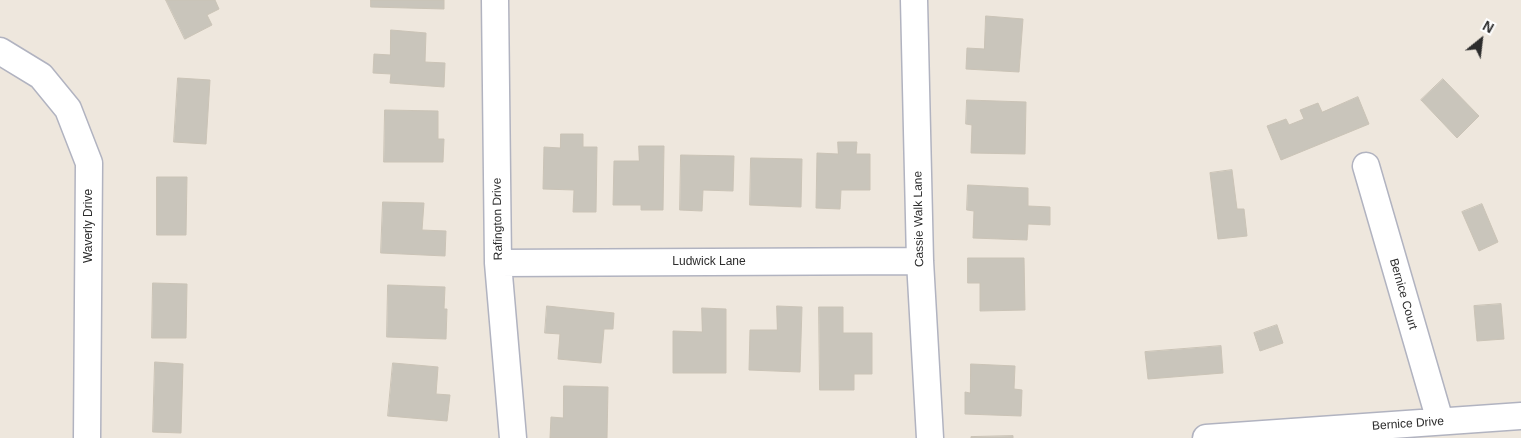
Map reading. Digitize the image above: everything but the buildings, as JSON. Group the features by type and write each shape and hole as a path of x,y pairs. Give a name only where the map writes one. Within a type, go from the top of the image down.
{"street":[{"name":"Rafington Drive","path":"495,0 498,262 513,438"},
{"name":"Cassie Walk Lane","path":"914,0 920,261 930,438"},
{"name":"Waverly Drive","path":"0,52 41,76 68,109 89,163 87,438"},
{"name":"Bernice Court","path":"1366,166 1440,421"},
{"name":"Ludwick Lane","path":"498,262 920,261"},
{"name":"Bernice Drive","path":"1206,438 1521,416"}]}
